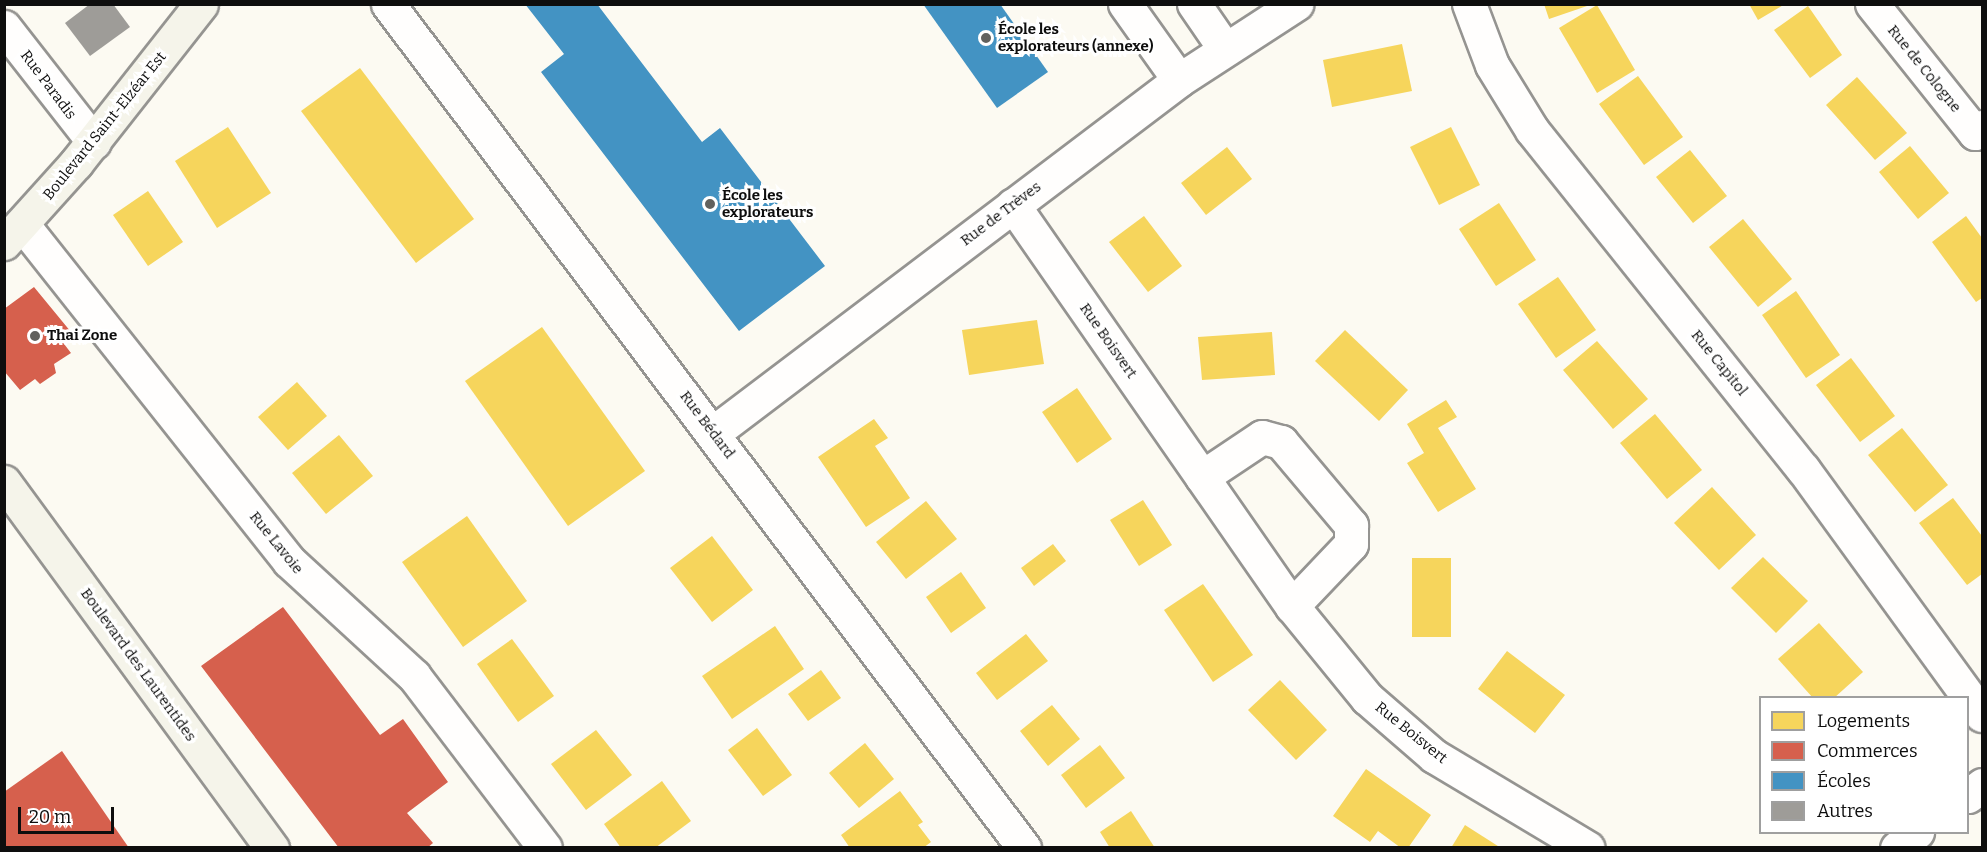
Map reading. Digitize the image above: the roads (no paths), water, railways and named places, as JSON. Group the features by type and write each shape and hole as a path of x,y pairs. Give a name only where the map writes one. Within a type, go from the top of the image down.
{"main road":[{"name":"Boulevard Saint-Elzéar Est","path":"14,233 94,142 201,4"},
{"name":"Boulevard des Laurentides","path":"4,482 272,848"}],"street":[{"name":"Rue Bédard","path":"388,4 1024,848"},
{"path":"1125,4 1179,80"},
{"path":"1194,4 1225,49"},
{"name":"Rue de Trèves","path":"713,433 1179,80 1296,4"},
{"name":"Rue Capitol","path":"1470,4 1492,65 1532,130 1803,469 1983,715"},
{"name":"Rue de Cologne","path":"1872,4 1980,133"},
{"name":"Rue Paradis","path":"4,27 94,142"},
{"name":"Rue Boisvert","path":"1012,206 1292,606 1367,698 1434,756 1588,848"},
{"name":"Rue Lavoie","path":"14,233 289,561 421,684 545,848"},
{"path":"1202,477 1262,437 1281,442 1351,525 1351,544 1292,606"},
{"path":"1969,795 1983,785"},
{"path":"1897,848 1914,834"}],"place":[{"name":"École les explorateurs (annexe)","path":"986,38"},
{"name":"École les explorateurs","path":"710,204"},
{"name":"Thai Zone","path":"35,336"}]}
